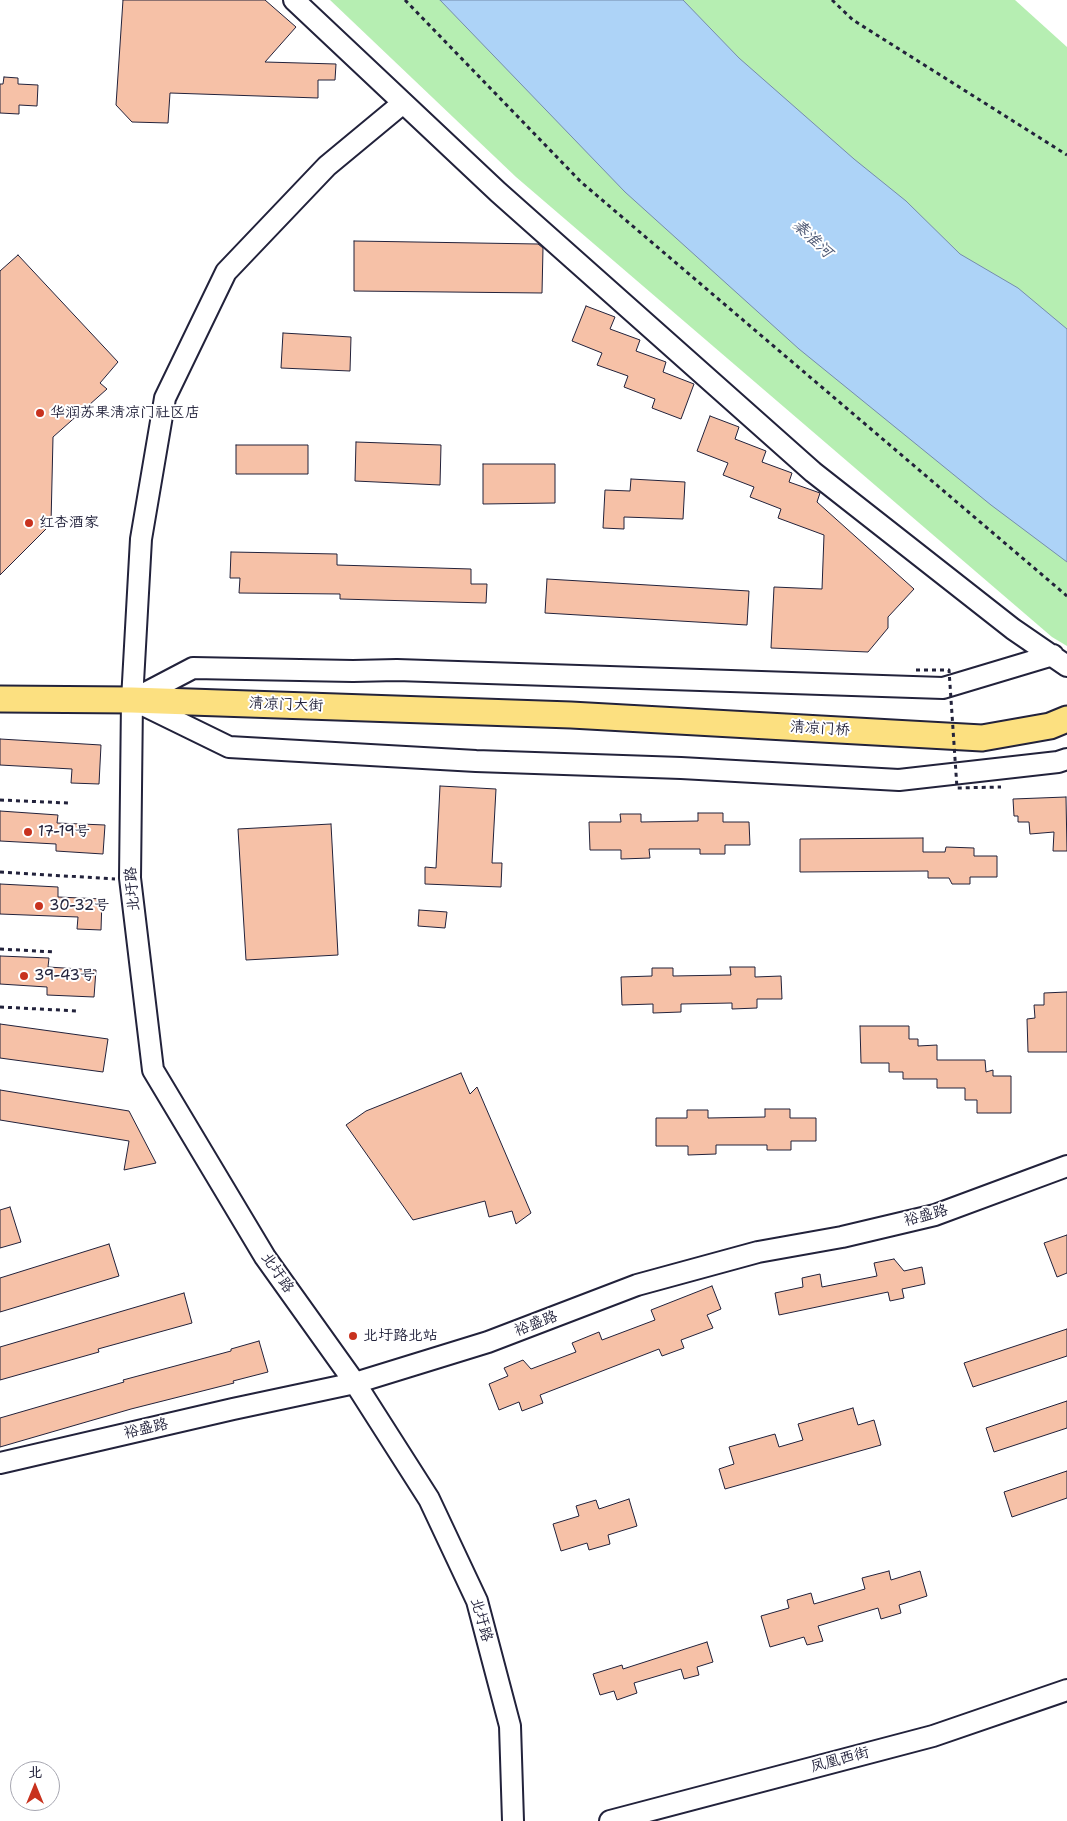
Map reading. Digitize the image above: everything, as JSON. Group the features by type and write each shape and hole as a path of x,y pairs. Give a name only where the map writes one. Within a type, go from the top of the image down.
{"main road":[{"name":"清凉门大街","path":"0,699 132,700 571,715"},
{"name":"清凉门桥","path":"571,715 982,738 1050,726 1067,719"}],"street":[{"path":"294,0 498,192 813,472 1013,629 1060,660"},
{"name":"北圩路","path":"403,102 327,166 226,272 165,398 141,539 132,700 130,878 153,1070 265,1257 355,1383 429,1499 477,1601 510,1726 513,1821"},
{"path":"132,700 193,668 407,671 943,688 1060,660"},
{"path":"132,700 229,747 476,761 680,768 899,780 1058,762 1067,759"},
{"name":"裕盛路","path":"0,1463 355,1383 488,1342 637,1285 758,1252 842,1237 935,1216 1067,1166"},
{"name":"凤凰西街","path":"610,1821 933,1736 1067,1690"}],"path":[{"path":"405,0 581,182 1067,596"},
{"path":"832,0 853,20 1067,155"},
{"path":"916,670 950,670 957,788 1001,787"},
{"path":"0,800 68,803"},
{"path":"0,872 91,878"},
{"path":"0,949 55,952"},
{"path":"0,1007 78,1011"}],"green space":[{"path":"330,0 1015,0 1067,47 1067,646 1052,637 516,177"}],"water":[{"name":"秦淮河","path":"440,0 683,0 739,58 854,159 906,201 960,254 1018,288 1067,329 1067,562 991,505 799,349 625,192"}],"building":[{"path":"123,0 265,0 296,27 265,62 336,64 335,80 318,80 318,98 170,93 168,123 132,122 116,105"},
{"path":"4,77 18,78 18,84 38,85 37,106 19,105 19,114 0,113 0,84 3,84"},
{"path":"354,241 538,244 543,248 542,293 354,291"},
{"name":"华润苏果清凉门社区店","path":"18,255 118,362 100,383 107,389 53,437 51,524 0,575 0,271"},
{"path":"586,306 615,317 610,329 640,340 636,351 666,362 663,372 694,384 681,419 652,408 655,399 624,387 628,376 597,365 602,353 572,341"},
{"path":"283,333 351,337 350,371 281,368"},
{"path":"710,416 739,427 735,439 766,451 762,462 792,473 789,482 820,493 817,502 914,589 888,617 888,628 868,652 771,648 774,587 822,589 824,535 778,518 781,509 750,497 754,487 723,475 728,463 697,451"},
{"path":"356,442 441,445 440,485 355,481"},
{"path":"236,445 308,445 308,474 236,474"},
{"path":"483,464 555,464 555,503 483,504"},
{"path":"631,479 685,482 683,519 624,517 624,529 603,528 605,490 630,491"},
{"path":"231,552 337,554 337,565 471,569 471,584 487,584 486,603 340,599 340,594 239,593 240,578 230,578"},
{"path":"547,579 749,591 747,625 545,613"},
{"path":"0,739 101,745 99,784 71,783 72,769 0,765"},
{"path":"440,786 496,789 492,863 502,863 501,887 425,884 425,867 436,868"},
{"path":"1066,797 1067,851 1053,851 1054,832 1030,834 1029,822 1018,822 1018,816 1014,816 1013,799"},
{"path":"0,811 58,815 57,823 105,825 103,854 56,851 56,844 0,841"},
{"path":"698,813 723,813 723,822 749,822 750,845 725,845 725,854 700,854 700,849 649,849 650,858 621,859 621,850 590,850 589,822 621,822 620,814 641,814 641,822 698,821"},
{"path":"331,824 338,955 246,960 238,829"},
{"path":"923,838 923,852 945,852 946,847 974,848 974,856 997,856 997,877 970,877 970,884 952,884 949,878 928,878 928,871 800,872 800,839"},
{"name":"30-32号","path":"0,884 58,887 58,897 102,899 101,930 77,929 78,917 0,914"},
{"path":"419,910 447,912 445,928 418,926"},
{"path":"0,956 49,958 48,967 96,970 94,997 47,995 47,987 0,984"},
{"path":"730,967 755,967 755,977 781,976 782,999 757,999 757,1008 732,1009 732,1003 681,1004 681,1012 653,1013 653,1004 622,1005 621,977 652,976 652,968 673,968 673,976 731,975"},
{"path":"1067,992 1067,1052 1028,1052 1027,1019 1035,1018 1034,1005 1044,1005 1044,993"},
{"path":"0,1024 108,1039 103,1072 0,1058"},
{"path":"860,1026 909,1026 909,1039 918,1039 918,1046 937,1045 937,1060 985,1060 986,1072 993,1070 993,1076 1011,1076 1011,1113 977,1113 977,1100 965,1100 965,1088 937,1088 937,1079 903,1079 903,1072 889,1072 889,1063 861,1063"},
{"path":"461,1073 470,1094 477,1087 531,1213 516,1224 512,1211 489,1217 485,1201 413,1220 346,1125 366,1111"},
{"path":"0,1090 129,1111 156,1163 124,1170 129,1141 0,1120"},
{"path":"765,1109 790,1109 790,1118 816,1118 816,1141 791,1141 791,1150 767,1150 767,1145 716,1145 716,1154 688,1155 688,1146 656,1146 656,1118 687,1118 687,1110 708,1110 708,1118 765,1117"},
{"path":"10,1207 21,1242 0,1248 0,1210"},
{"path":"1067,1235 1067,1273 1057,1277 1044,1243"},
{"path":"109,1244 119,1276 0,1312 0,1278"},
{"path":"894,1259 904,1271 922,1267 925,1284 902,1289 904,1298 890,1301 888,1292 779,1315 775,1293 803,1287 802,1278 820,1274 822,1287 877,1276 874,1263"},
{"path":"712,1286 721,1309 707,1315 713,1328 681,1340 684,1348 662,1356 659,1349 540,1395 543,1403 522,1411 519,1402 499,1410 489,1384 508,1376 504,1368 523,1360 531,1369 576,1352 572,1343 599,1332 602,1340 655,1320 651,1310"},
{"path":"184,1293 192,1323 98,1349 99,1352 0,1380 0,1347"},
{"path":"1067,1329 1067,1356 973,1387 964,1363"},
{"path":"259,1341 268,1372 0,1447 0,1418 124,1382 123,1380 231,1351 231,1349"},
{"path":"1067,1401 1067,1428 994,1452 986,1428"},
{"path":"853,1408 858,1425 874,1420 881,1445 725,1489 719,1469 734,1464 729,1447 775,1434 779,1447 803,1440 798,1424"},
{"path":"1067,1471 1067,1498 1012,1517 1004,1492"},
{"path":"629,1499 637,1526 608,1535 610,1544 589,1550 587,1543 561,1551 553,1524 579,1516 576,1506 596,1500 599,1509"},
{"path":"889,1571 891,1580 920,1571 927,1596 899,1605 901,1613 881,1619 878,1608 818,1626 823,1641 807,1645 804,1637 770,1647 761,1616 789,1608 787,1600 811,1593 814,1604 865,1589 862,1578"},
{"path":"707,1642 713,1662 697,1667 699,1675 684,1679 681,1669 634,1683 637,1693 617,1700 614,1691 600,1695 593,1674 622,1665 623,1669"}],"place":[{"name":"华润苏果清凉门社区店","path":"40,413"},
{"name":"红杏酒家","path":"29,523"},
{"name":"17-19号","path":"28,832"},
{"name":"30-32号","path":"39,906"},
{"name":"39-43号","path":"24,976"},
{"name":"北圩路北站","path":"353,1336"}]}
